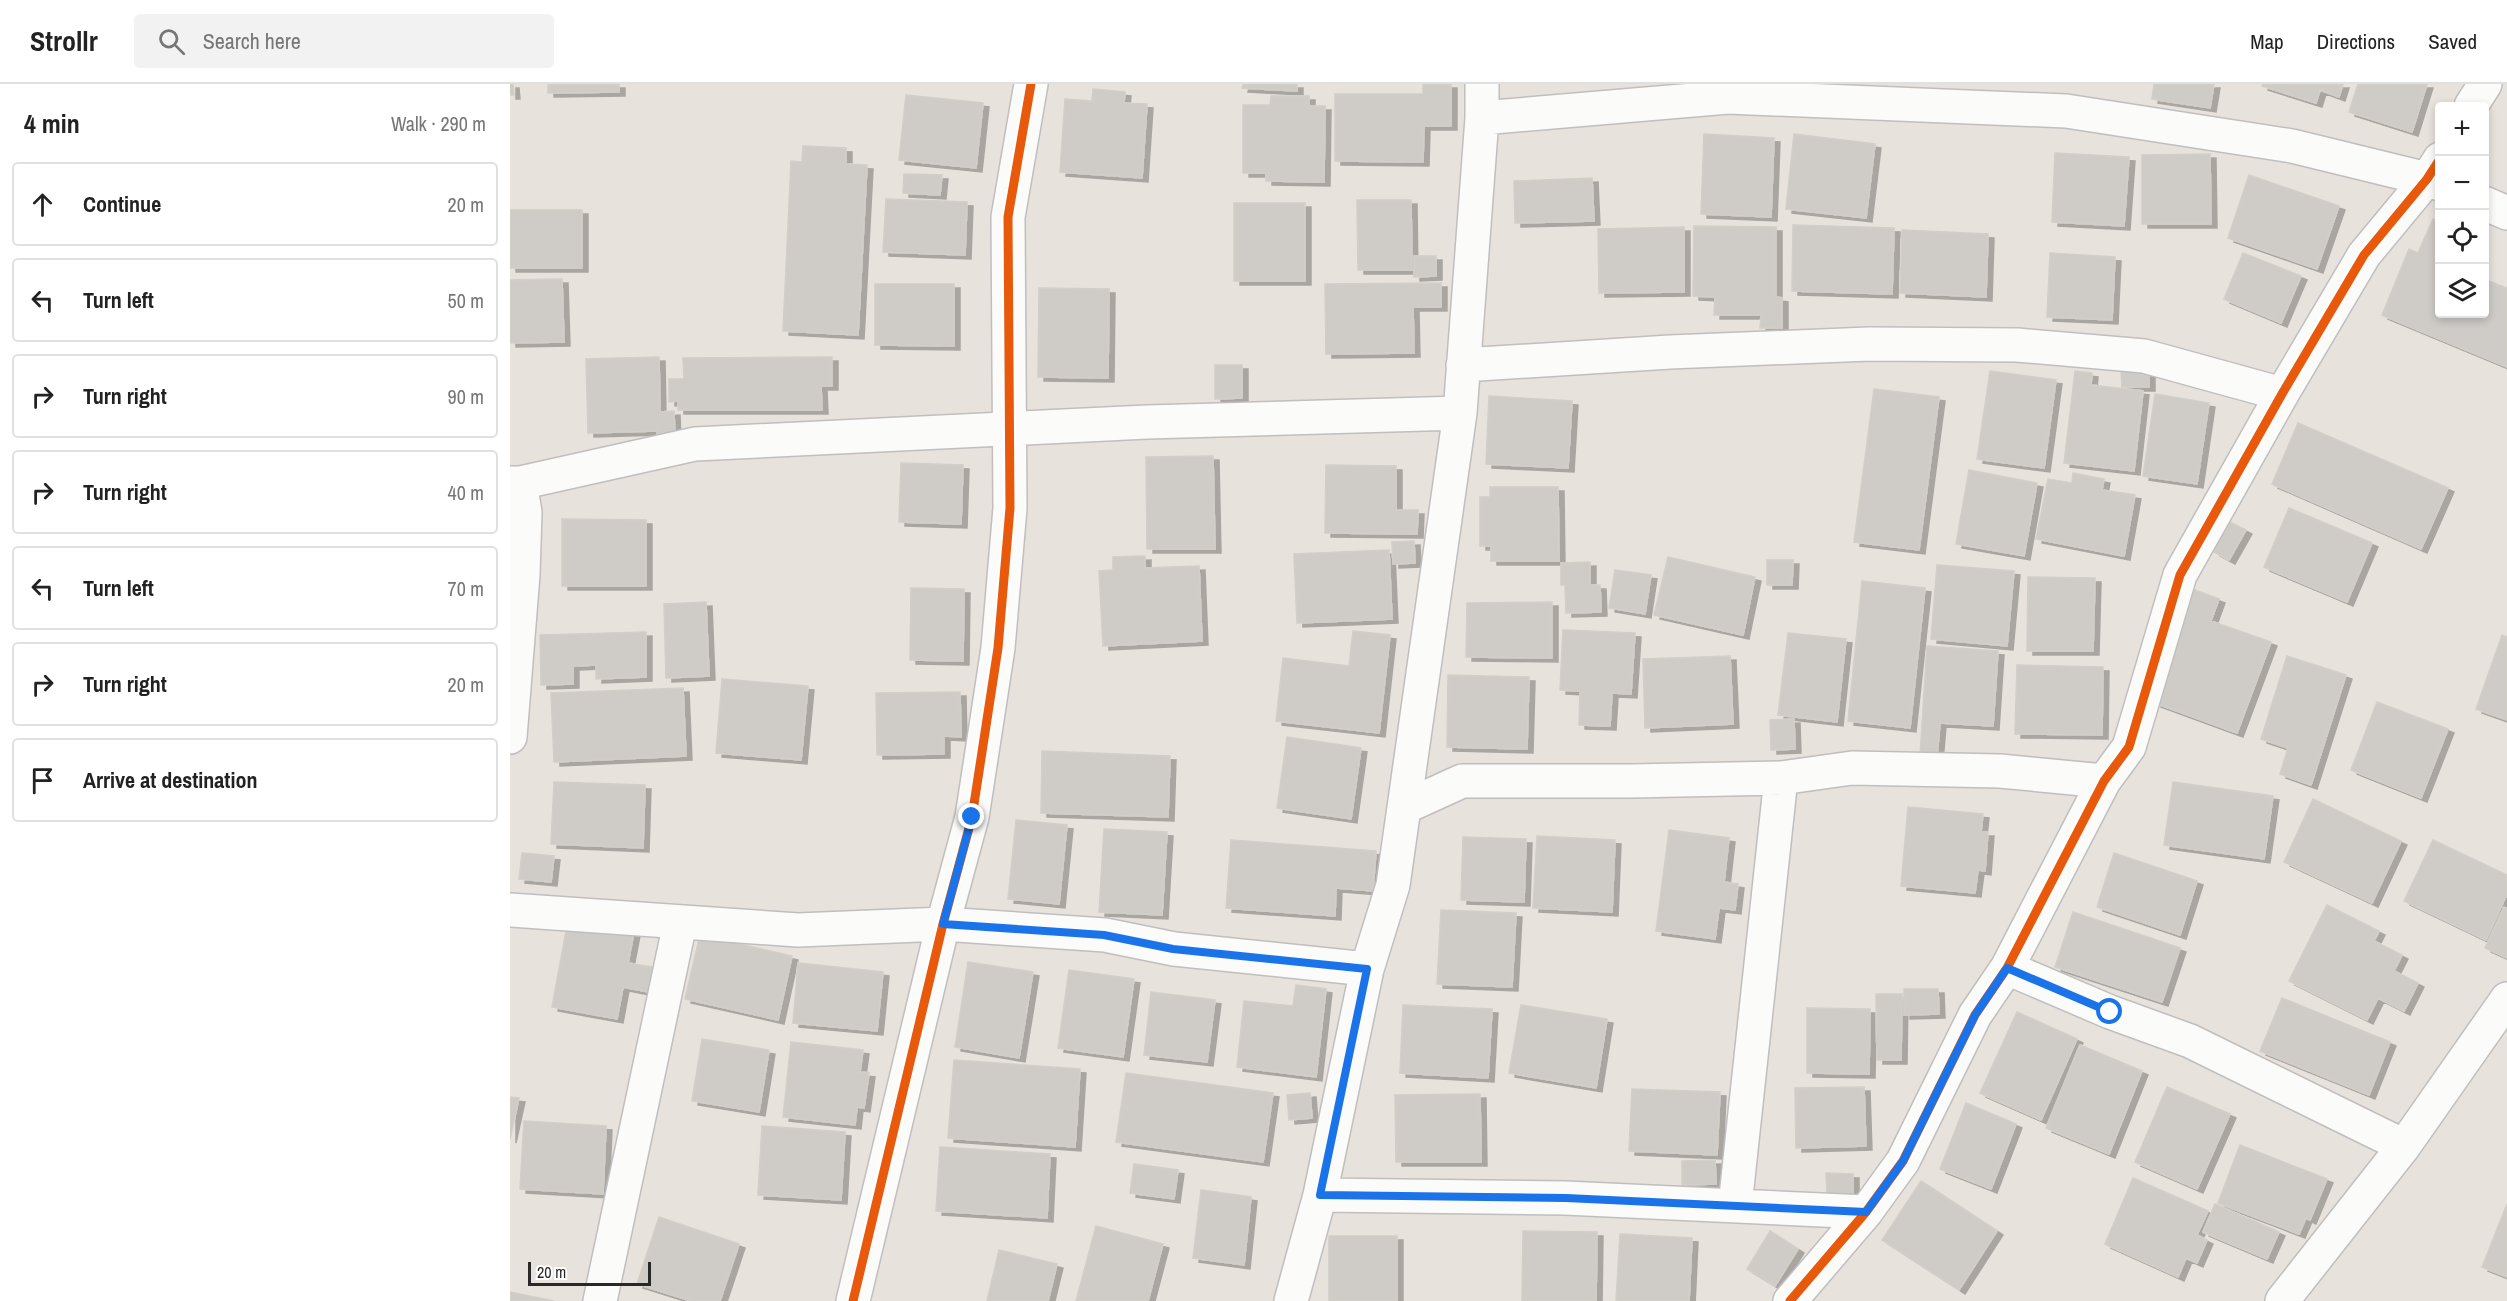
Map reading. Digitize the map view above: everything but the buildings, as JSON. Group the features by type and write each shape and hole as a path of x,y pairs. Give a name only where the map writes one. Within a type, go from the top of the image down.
{"street":[{"path":"852,1301 943,924 972,817 998,648 1010,508 1008,217 1031,84"},
{"path":"1291,1301 1320,1195 1367,969 1393,885 1460,413 1482,118 1482,84"},
{"path":"2473,102 2484,84"},
{"path":"1482,118 1728,90 2066,111 2292,146 2435,174"},
{"path":"1790,1301 1866,1212 1903,1161 1975,1015 2007,968 2104,781 2129,747 2180,575 2364,255 2435,174"},
{"path":"2489,205 2507,213"},
{"path":"1463,364 1670,352 1869,344 2017,345 2144,356 2282,394"},
{"path":"510,737 517,630 524,575 525,512 515,483 695,444 1147,422 1460,413"},
{"path":"1405,807 1462,781 1631,782 1781,778 1852,768 2000,771 2104,781"},
{"path":"1735,1206 1781,778"},
{"path":"510,910 798,930 943,924 1104,935 1173,949 1367,969"},
{"path":"600,1301 680,923"},
{"path":"2007,968 2110,1012 2190,1041 2404,1146"},
{"path":"2282,1301 2404,1146 2507,999"},
{"path":"1320,1195 1566,1198 1866,1212"}],"cycle path":[{"path":"853,1301 943,924 972,817 998,648 1010,508 1008,217 1031,84"},
{"path":"1790,1301 1866,1212 1903,1161 1975,1015 2007,968 2104,781 2129,747 2180,575 2364,255 2435,167"}],"route":[{"path":"972,817 943,924 1104,935 1173,949 1367,969 1320,1195 1566,1198 1866,1212 1903,1161 1975,1015 2007,968 2110,1012"}]}
